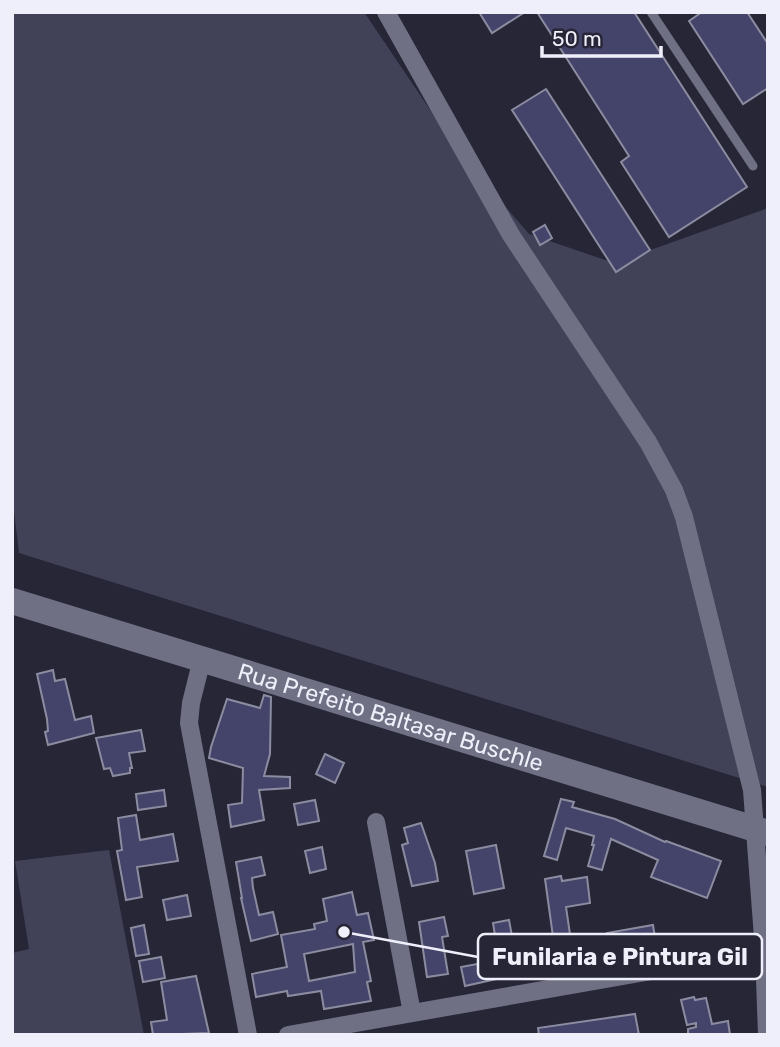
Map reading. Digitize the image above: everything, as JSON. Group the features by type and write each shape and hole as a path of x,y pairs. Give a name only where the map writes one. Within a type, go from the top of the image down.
{"main road":[{"name":"Rua Prefeito Baltasar Buschle","path":"12,601 762,831"}],"street":[{"path":"386,12 511,234 648,442 674,490 684,517 762,831 767,1035"},
{"path":"202,659 189,723 248,1035"},
{"path":"376,822 412,1013"},
{"path":"288,1035 764,951"}],"lane":[{"path":"651,12 753,166"}],"shaded area":[{"path":"12,12 364,12 460,154 529,234 614,263 768,208 768,787 19,553 12,495"},
{"path":"109,850 144,1035 12,1035 12,953 29,949 15,861"}],"building":[{"path":"479,12 525,12 492,33"},
{"path":"537,12 634,12 747,187 669,237 621,162 629,156"},
{"path":"702,12 747,12 768,44 768,88 743,104 689,21"},
{"path":"546,89 650,250 616,272 512,110"},
{"path":"545,225 552,238 540,245 533,232"},
{"path":"53,670 55,681 65,679 75,720 91,716 94,733 48,745 45,732 48,731 47,719 37,674"},
{"path":"264,695 271,697 270,754 264,776 290,777 290,788 259,790 264,820 231,827 228,805 242,803 243,768 209,758 211,747 227,699 260,708"},
{"path":"141,730 145,751 129,753 132,768 130,773 113,776 110,768 104,769 96,738"},
{"path":"325,754 344,763 335,783 316,774"},
{"path":"164,790 166,806 138,810 136,794"},
{"path":"561,799 574,802 572,807 615,819 665,842 721,861 707,898 651,877 658,860 611,839 602,870 588,866 594,836 566,828 557,860 544,856"},
{"path":"315,800 319,821 298,825 294,804"},
{"path":"136,815 140,840 173,834 178,861 137,867 142,897 126,900 117,851 122,850 118,818"},
{"path":"421,823 435,863 438,881 412,886 402,845 408,843 404,828"},
{"path":"496,845 504,888 474,894 466,851"},
{"path":"322,847 326,869 310,873 305,851"},
{"path":"261,857 265,875 252,878 253,888 259,915 273,912 278,934 251,941 236,862"},
{"path":"561,876 562,881 587,877 590,903 566,907 572,948 555,951 545,879"},
{"path":"352,892 357,915 368,913 374,940 363,942 371,981 367,982 371,1001 324,1009 321,991 288,996 287,991 256,997 252,974 287,967 281,935 315,929 314,924 327,921 323,899","holes":["353,944 355,972 309,981 304,954"]},
{"path":"187,895 191,916 167,920 163,900"},
{"path":"444,917 448,936 442,937 448,974 427,977 419,922"},
{"path":"509,920 519,974 465,986 461,967 499,960 493,923"},
{"path":"144,925 149,954 136,956 131,928"},
{"path":"653,925 657,951 611,959 607,933"},
{"path":"161,957 165,978 143,982 139,961"},
{"path":"196,976 209,1033 153,1035 151,1022 167,1020 161,982"},
{"path":"694,997 695,1000 706,998 712,1024 728,1021 730,1035 688,1035 688,1029 696,1027 696,1023 687,1025 681,1000"},
{"path":"635,1014 639,1035 539,1035 538,1028"}],"place":[{"name":"Funilaria e Pintura Gil","path":"344,932"}]}
